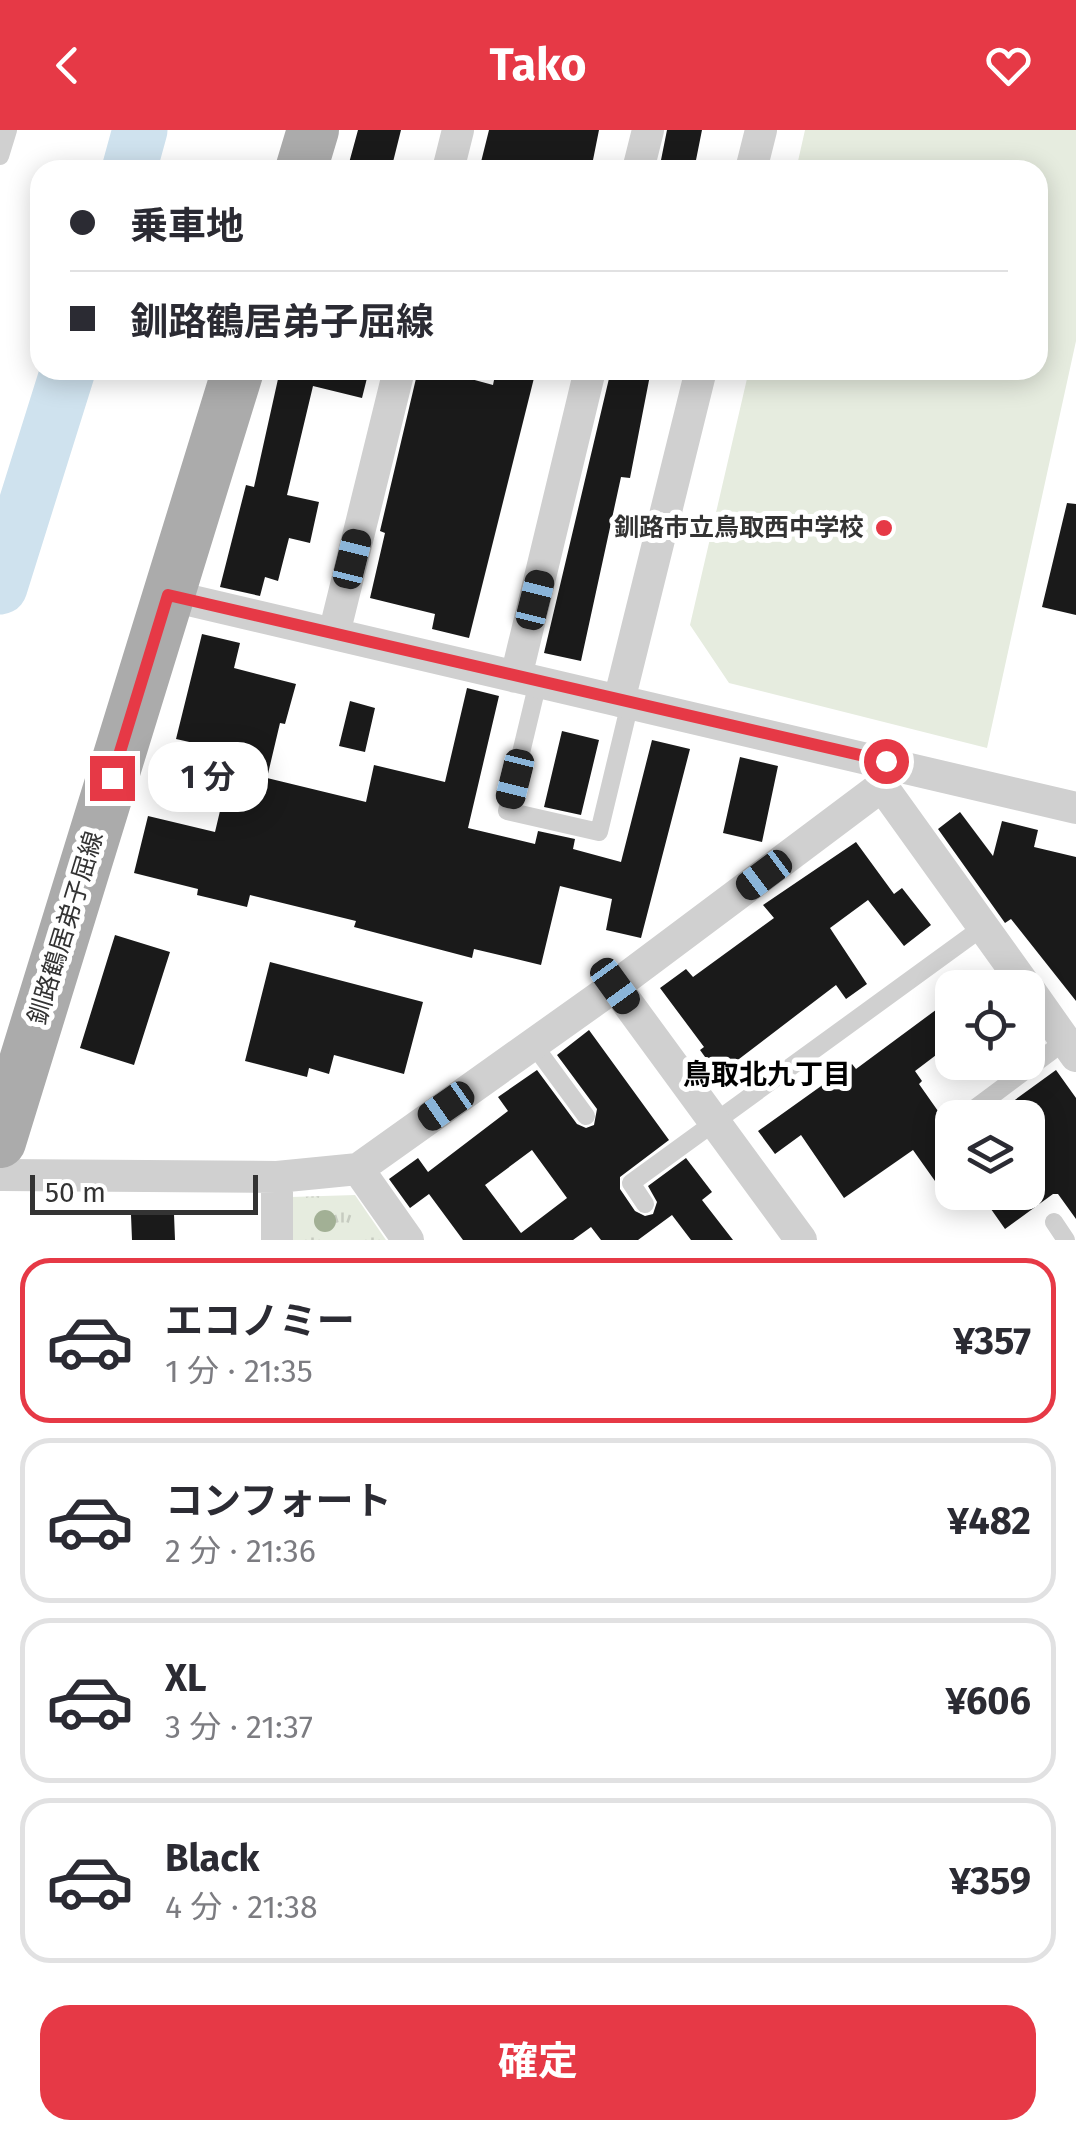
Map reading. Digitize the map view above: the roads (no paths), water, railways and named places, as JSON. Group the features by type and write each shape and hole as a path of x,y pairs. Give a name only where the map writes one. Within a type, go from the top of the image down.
{"main road":[{"path":"304,160 314,130"},
{"name":"釧路鶴居弟子屈線","path":"0,1142 235,380"}],"street":[{"path":"450,160 458,130"},
{"path":"640,160 648,130"},
{"path":"754,160 761,130"},
{"path":"334,634 397,380"},
{"path":"527,680 588,380"},
{"path":"624,702 700,380"},
{"path":"168,595 624,702 884,773 1076,808"},
{"path":"884,773 1014,970"},
{"path":"0,1174 277,1177 358,1168 615,986 884,773"},
{"path":"615,986 795,1238"},
{"path":"1045,1013 1071,1048"},
{"path":"358,1168 408,1240"},
{"path":"277,1177 277,1240"}],"lane":[{"path":"0,156 8,130"},
{"path":"527,680 507,811 599,832 624,702"},
{"path":"646,1204 631,1184 983,926"},
{"path":"533,1044 586,1116"},
{"path":"988,1100 1071,1048"},
{"path":"1054,1222 1066,1240"}],"waterway":[{"path":"132,160 140,130"},
{"path":"0,587 65,380"}],"place":[{"name":"釧路市立鳥取西中学校","path":"884,528"}],"district":[{"name":"鳥取北九丁目","path":"767,1074"}]}
